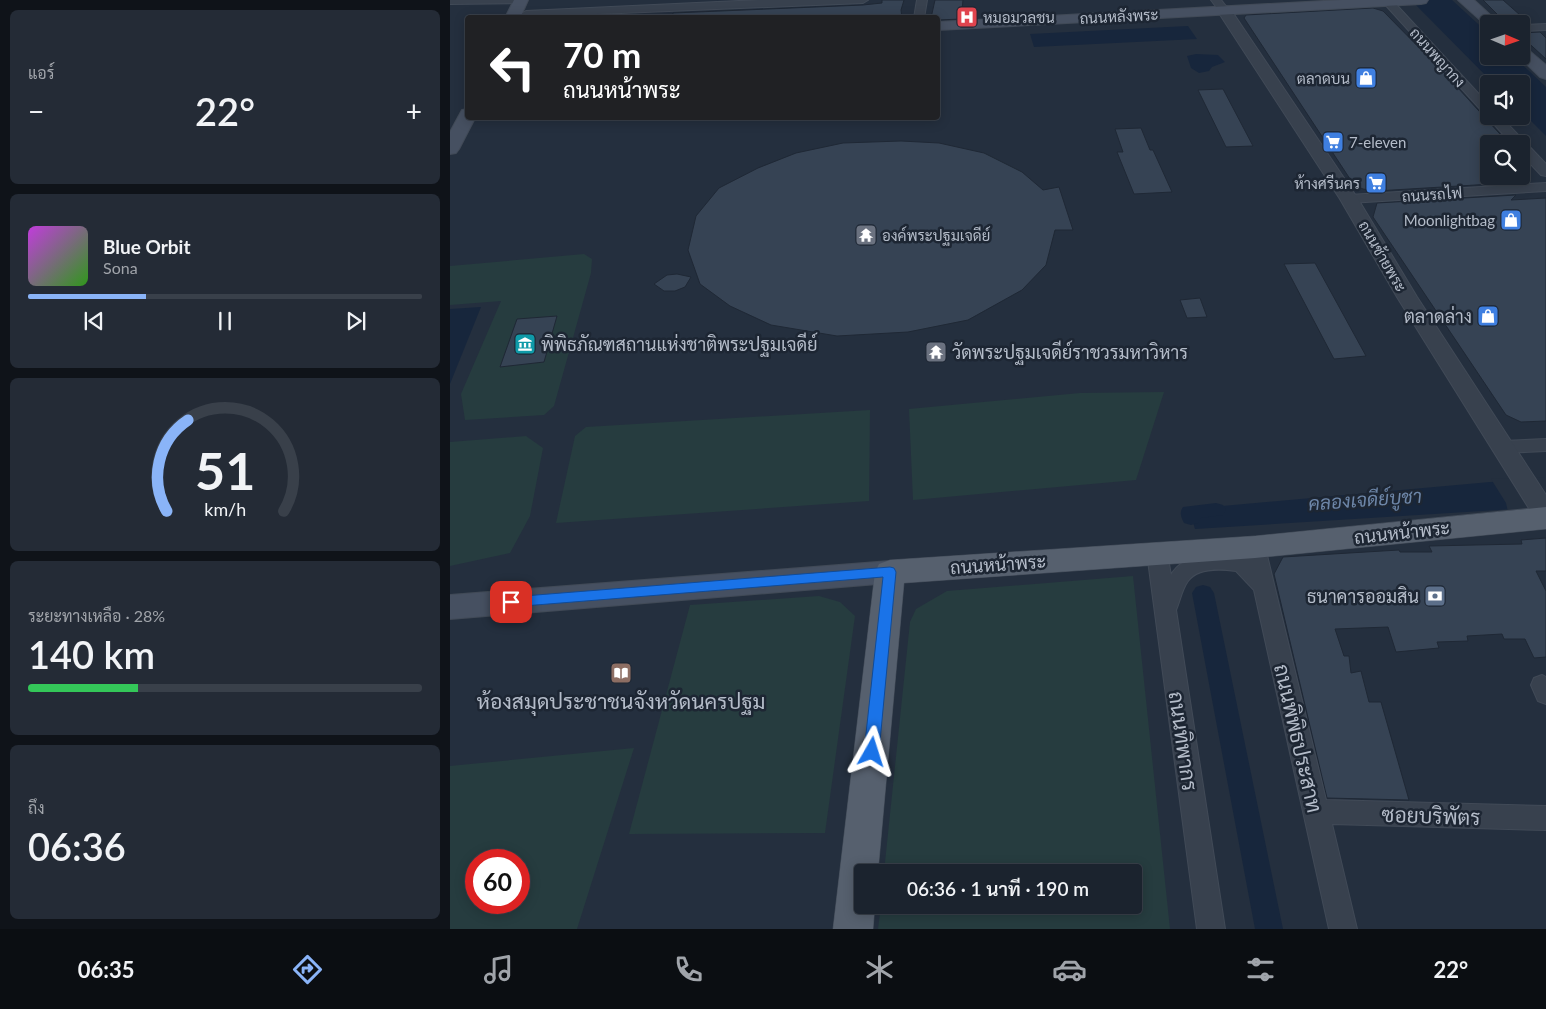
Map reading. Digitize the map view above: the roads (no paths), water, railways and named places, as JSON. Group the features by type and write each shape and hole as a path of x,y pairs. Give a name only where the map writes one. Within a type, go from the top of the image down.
{"main road":[{"path":"520,10 533,0"},
{"name":"ถนนหลังพระ","path":"940,26 1220,5 1421,0"},
{"path":"1465,0 1482,15"},
{"path":"1530,58 1542,67"},
{"path":"450,149 465,120"},
{"name":"ถนนหน้าพระ","path":"450,607 890,572 1244,547 1537,512"},
{"path":"853,929 890,572"}],"street":[{"path":"450,2 520,10 863,0"},
{"path":"920,15 922,0"},
{"name":"ถนนพญากง","path":"1387,1 1480,102"},
{"path":"766,2 769,15"},
{"name":"ถนนซ้ายพระ","path":"1220,5 1349,199 1407,297 1506,452 1537,512"},
{"path":"1530,28 1544,29"},
{"path":"1501,125 1511,135"},
{"path":"1530,155 1546,172"},
{"name":"ถนนรถไฟ","path":"1349,199 1546,187"},
{"path":"1506,452 1546,444"},
{"name":"ถนนพิพิธประสาท","path":"1244,547 1266,589 1343,929"},
{"name":"ถนนทิพากร","path":"1167,553 1165,611 1211,929"},
{"path":"1165,611 1180,576 1188,568 1202,564 1230,562 1243,565 1266,589"},
{"name":"ซอยบริพัตร","path":"1315,812 1546,818"}],"water":[{"path":"1411,0 1452,0 1480,26 1480,65 1523,65 1546,87 1546,136 1530,120 1530,75 1485,75"},
{"path":"1188,26 1197,39 1034,47 1030,34"},
{"path":"1196,54 1218,55 1225,62 1212,67 1209,71 1199,73 1191,68 1187,56"},
{"path":"481,307 450,384 450,309"},
{"path":"1546,479 1546,507 1195,529 1189,509 1490,482"}],"waterway":[{"name":"คลองเจดีย์บูชา","path":"1191,518 1190,512 1216,510"},
{"name":"คลองเจดีย์บูชา","path":"1203,593 1269,929"}],"place":[{"name":"หมอมวลชน","path":"967,17"},
{"name":"ตลาดบน","path":"1366,78"},
{"name":"7-eleven","path":"1333,142"},
{"name":"ห้างศรีนคร","path":"1376,183"},
{"name":"Moonlightbag","path":"1511,220"},
{"name":"องค์พระปฐมเจดีย์","path":"866,235"},
{"name":"ตลาดล่าง","path":"1488,316"},
{"name":"พิพิธภัณฑสถานแห่งชาติพระปฐมเจดีย์","path":"525,344"},
{"name":"วัดพระปฐมเจดีย์ราชวรมหาวิหาร","path":"936,352"},
{"name":"ธนาคารออมสิน","path":"1435,596"},
{"name":"ห้องสมุดประชาชนจังหวัดนครปฐม","path":"621,673"}]}
